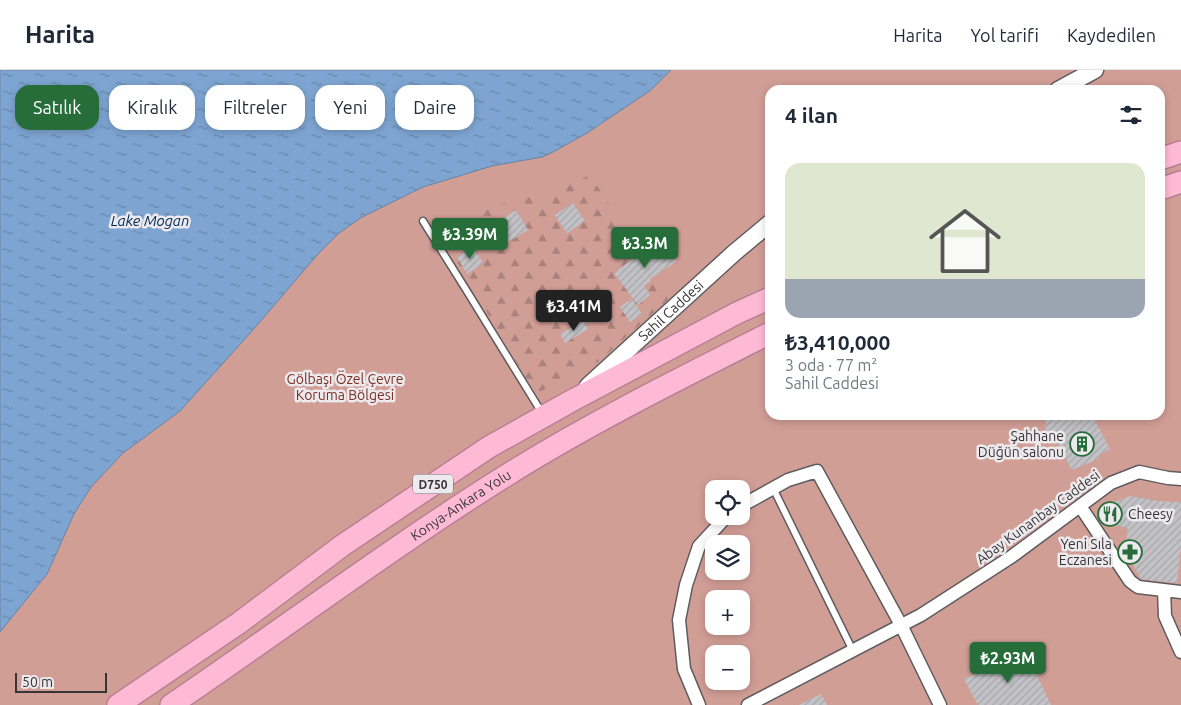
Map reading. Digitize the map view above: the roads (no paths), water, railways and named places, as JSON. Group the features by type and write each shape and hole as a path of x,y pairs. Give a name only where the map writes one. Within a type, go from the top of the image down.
{"highway":[{"path":"1165,157 1181,152"},
{"path":"1165,187 1181,182"},
{"name":"D750","path":"118,705 239,623 343,545 489,448 544,416 737,313 765,300"},
{"name":"Konya-Ankara Yolu","path":"171,705 438,520 508,474 600,419 765,336"}],"street":[{"path":"1067,85 1095,70"},
{"name":"Sahil Caddesi","path":"574,400 734,253 765,228"},
{"path":"750,501 788,480 817,471 902,625 940,705"},
{"name":"Abay Kunanbay Caddesi","path":"748,705 921,615 1011,556 1111,483 1139,472 1181,479"},
{"path":"1080,506 1130,581 1138,587 1181,592"},
{"path":"699,705 684,669 679,620 686,584 699,546 719,525"},
{"path":"1164,590 1165,616 1181,652"}],"lane":[{"path":"423,221 544,416"},
{"path":"773,488 853,651"}],"water":[{"name":"Lake Mogan","path":"0,70 671,70 651,90 587,133 553,152 542,157 492,166 423,187 362,217 339,233 318,254 180,411 123,453 91,487 74,514 47,574 0,632"}],"place":[{"name":"Şahhane Düğün salonu","path":"1082,444"},
{"name":"Cheesy","path":"1110,514"},
{"name":"Yeni Sıla Eczanesi","path":"1130,552"}],"park label":[{"name":"Gölbaşı Özel Çevre Koruma Bölgesi","path":"345,388"}]}
